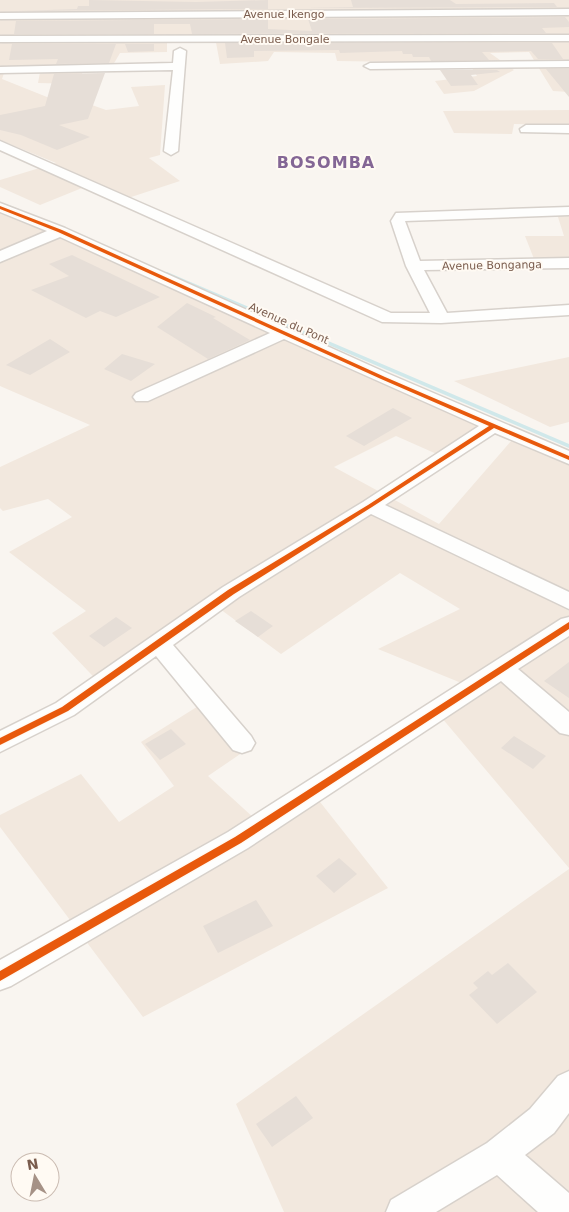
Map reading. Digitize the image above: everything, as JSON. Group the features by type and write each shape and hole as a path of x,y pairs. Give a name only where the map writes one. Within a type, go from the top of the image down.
{"street":[{"path":"171,151 181,40 187,0"},
{"path":"342,0 344,14"},
{"path":"540,0 569,51"},
{"path":"50,69 68,11"},
{"name":"Avenue Ikengo","path":"0,16 68,11 184,14 344,14 557,28 569,12"},
{"name":"Avenue Bongale","path":"0,39 181,40 557,28"},
{"path":"370,66 569,64"},
{"path":"0,70 179,66"},
{"path":"526,129 569,129"},
{"path":"0,145 388,318 441,318 569,310"},
{"name":"Avenue du Pont","path":"0,207 60,231 284,333 569,458"},
{"path":"441,318 414,266 398,221 401,216 569,211"},
{"path":"0,257 60,231"},
{"name":"Avenue Bonganga","path":"414,266 569,263"},
{"path":"142,397 284,333"},
{"path":"0,742 65,709 231,592 370,506 494,425"},
{"path":"370,506 569,601"},
{"path":"0,976 238,840 569,625"},
{"path":"158,643 242,743"},
{"path":"502,669 569,726"},
{"path":"403,1212 499,1154 542,1121 569,1087"},
{"path":"499,1154 564,1212"}],"shaded area":[{"path":"0,0 569,0 569,92 553,91 529,52 490,53 514,70 474,91 444,94 435,81 477,76 469,63 337,61 335,53 274,52 268,61 220,64 215,37 167,37 167,52 120,53 113,65 85,66 78,84 38,83 41,67 5,70 2,79 52,99 75,99 106,110 139,106 131,87 165,85 160,155 149,158 180,181 119,201 82,188 40,205 0,187 0,180 56,163 0,140"},
{"path":"569,110 569,125 514,124 512,134 454,133 443,111"},
{"path":"0,209 485,426 439,455 396,436 334,467 439,524 512,440 569,464 569,868 441,717 481,691 378,649 460,609 400,573 281,654 220,609 107,691 52,633 86,611 9,552 72,517 48,499 3,511 0,508 0,467 90,425 0,386"},
{"path":"557,214 569,214 569,263 536,264 525,236 564,236"},
{"path":"569,357 569,422 550,427 454,381"},
{"path":"211,698 252,746 208,776 255,819 309,788 388,888 143,1017 0,827 0,815 81,774 119,822 174,786 141,742"},
{"path":"569,869 569,1212 284,1212 236,1104"}],"building":[{"path":"89,0 196,2 268,0 268,9 18,11 77,9 78,6 89,6"},
{"path":"351,0 450,0 456,4 554,3 557,7 304,8 353,7"},
{"path":"565,17 569,22 569,27 542,28 546,33 192,34 190,24 154,24 154,34 14,34 16,21 268,19 268,29 312,31 308,19"},
{"path":"225,43 552,43 563,59 538,59 531,51 482,52 489,60 431,61 429,57 413,57 412,54 403,54 402,51 340,53 339,50 254,51 254,57 227,58"},
{"path":"12,44 116,44 109,63 56,64 58,59 9,60"},
{"path":"125,44 154,44 154,51 128,52"},
{"path":"546,69 569,69 569,97"},
{"path":"440,70 497,70 500,72 471,75 478,85 451,86"},
{"path":"105,73 88,119 59,125 90,137 57,150 21,135 0,130 0,115 45,106 54,74"},
{"path":"72,255 160,297 116,317 100,311 86,318 31,290 69,276 49,264"},
{"path":"187,303 216,317 213,318 250,340 208,359 157,327"},
{"path":"50,339 70,352 30,375 6,365"},
{"path":"122,354 155,364 131,381 104,369"},
{"path":"393,408 412,418 364,446 346,436"},
{"path":"251,611 273,626 258,637 235,621"},
{"path":"116,617 132,628 104,647 89,636"},
{"path":"569,662 569,698 544,681"},
{"path":"171,729 186,744 160,760 145,744"},
{"path":"514,736 546,756 533,769 501,748"},
{"path":"339,858 357,874 334,893 316,876"},
{"path":"256,900 273,926 218,953 203,926"},
{"path":"508,963 537,992 497,1024 469,995 478,988 473,983 488,971 492,975"},
{"path":"296,1096 313,1118 272,1147 256,1124"}],"waterway":[{"path":"0,203 17,210"},
{"path":"165,273 569,446"}],"cycle path":[{"path":"0,207 60,231 383,378 569,458"},
{"path":"0,742 65,709 231,592 370,506 494,425"},
{"path":"0,976 238,840 569,625"}],"district":[{"name":"BOSOMBA","path":"326,162"}]}
